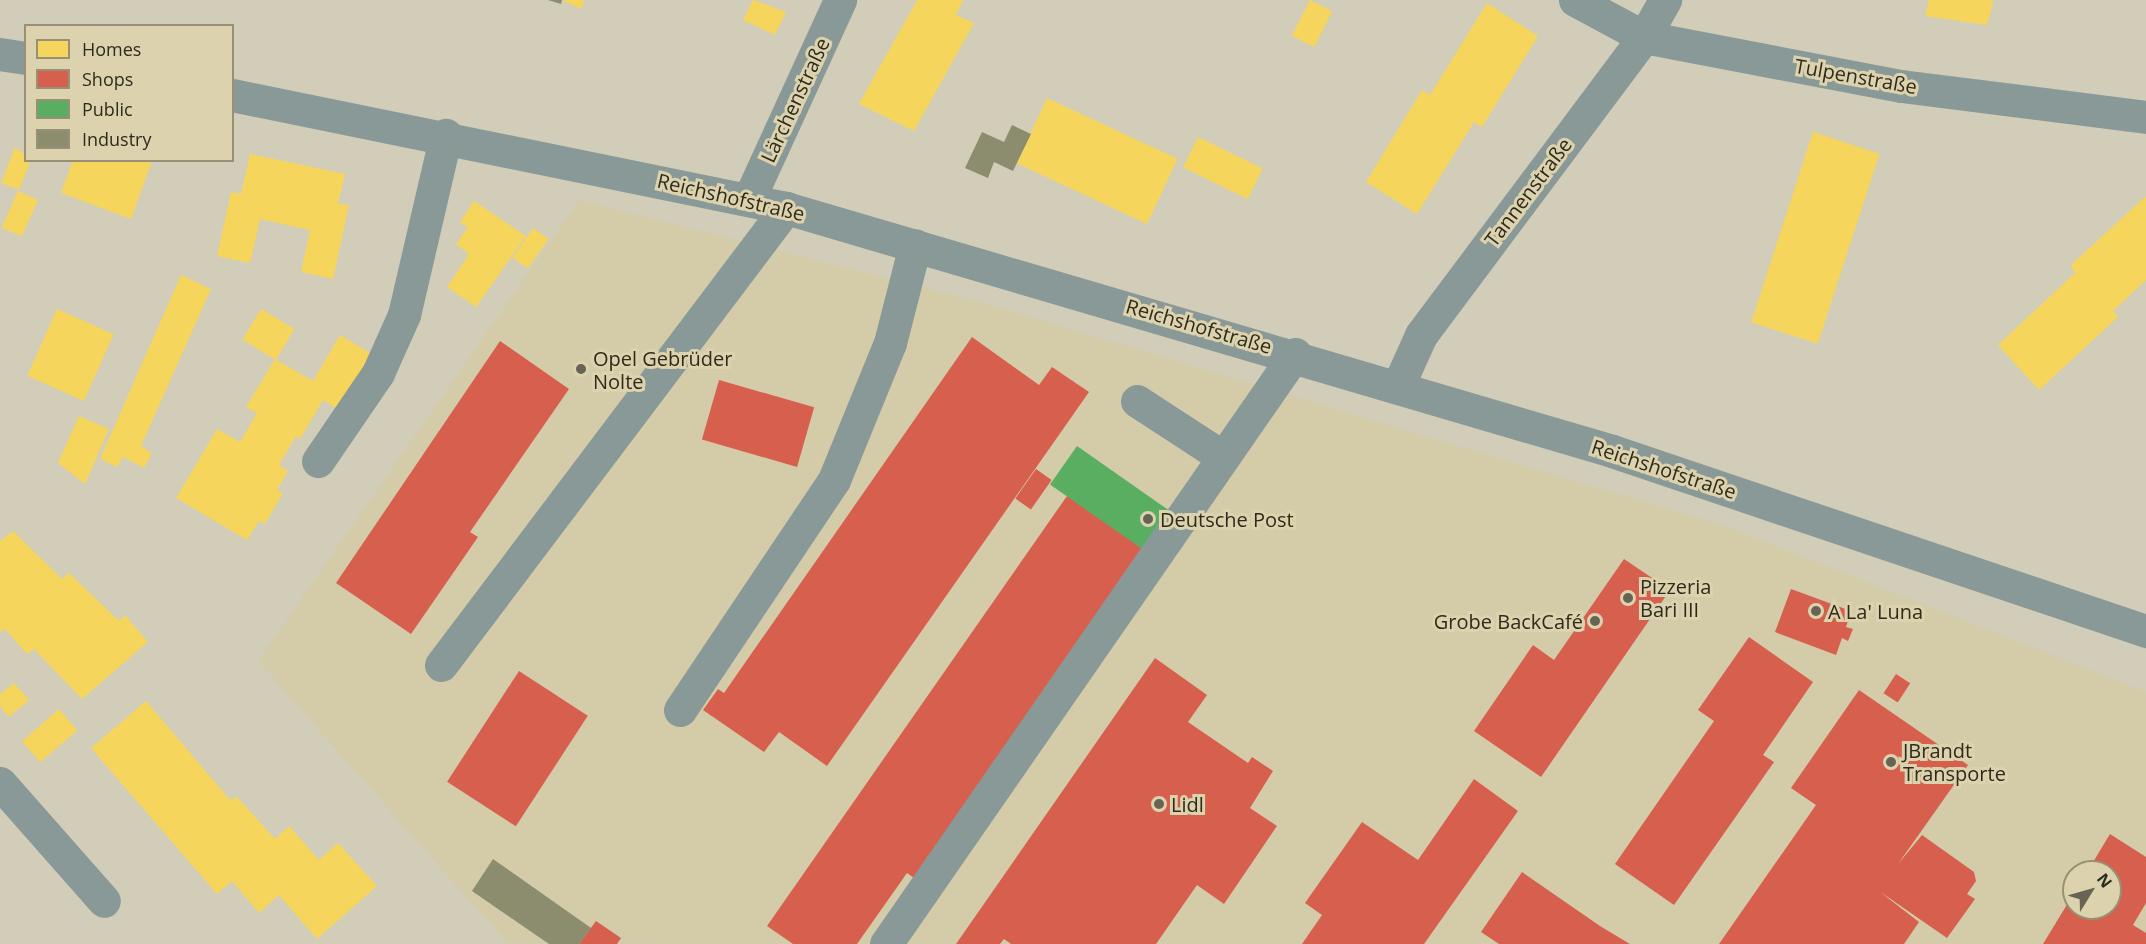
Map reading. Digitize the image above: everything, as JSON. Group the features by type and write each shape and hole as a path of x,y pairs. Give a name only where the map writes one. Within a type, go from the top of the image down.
{"street":[{"name":"Lärchenstraße","path":"749,199 840,0"},
{"name":"Tulpenstraße","path":"1575,0 1644,37 1901,86 2146,117"},
{"name":"Tannenstraße","path":"1398,386 1421,335 1644,37 1665,0"},
{"path":"0,54 24,58"},
{"name":"Reichshofstraße","path":"234,95 446,135 786,208 1295,354 1644,461 2146,631"},
{"path":"318,460 378,373 404,315 446,135"},
{"path":"441,665 786,208"},
{"path":"680,710 834,480 890,343 915,245"},
{"path":"886,944 1295,354"},
{"path":"1137,401 1223,457"},
{"path":"0,783 104,901"}],"shaded area":[{"path":"579,200 977,301 1725,526 2146,692 2146,944 507,943 258,661"}],"building: Homes":[{"path":"562,0 584,0 581,9"},
{"path":"753,0 786,12 775,35 743,20"},
{"path":"917,0 963,0 956,15 974,23 914,131 859,104"},
{"path":"1310,0 1332,11 1314,47 1292,36"},
{"path":"1929,0 1992,0 1993,3 1987,25 1925,16"},
{"path":"1487,3 1538,36 1482,127 1474,122 1417,214 1366,182 1422,90 1430,95"},
{"path":"1047,98 1178,159 1147,224 1017,163"},
{"path":"1813,132 1880,154 1818,344 1751,322"},
{"path":"1198,137 1263,169 1248,199 1183,168"},
{"path":"15,147 24,154 24,162 30,162 19,190 1,183"},
{"path":"250,154 345,174 338,204 349,205 333,279 301,272 310,230 260,219 250,263 217,256 231,192 241,194"},
{"path":"72,162 152,162 131,219 61,193"},
{"path":"18,191 38,200 22,236 2,228"},
{"path":"2146,196 2146,280 2113,311 2118,317 2039,390 1998,345 2075,273 2071,265"},
{"path":"474,201 526,236 476,307 447,287 469,254 456,244 468,227 460,222"},
{"path":"533,228 549,239 528,268 512,257"},
{"path":"181,275 211,289 141,446 152,453 144,468 123,457 117,467 100,459"},
{"path":"57,309 114,334 84,401 27,376"},
{"path":"261,309 294,329 276,360 242,340"},
{"path":"340,335 372,354 339,410 323,400 300,439 296,436 279,465 288,471 277,490 283,493 265,524 259,521 247,540 176,498 217,429 240,442 257,413 246,407 275,359 313,381"},
{"path":"79,416 109,429 85,484 58,463"},
{"path":"13,531 62,579 69,573 119,621 125,615 148,642 82,699 34,649 27,654 5,629 0,632 0,541"},
{"path":"14,683 29,700 9,717 0,706 0,694"},
{"path":"146,701 230,800 237,797 275,839 289,826 319,860 338,843 377,886 317,939 279,895 259,913 232,881 217,894 91,748"},
{"path":"59,709 77,730 40,762 22,741"}],"building: Shops":[{"path":"972,337 1039,385 1052,367 1089,392 827,766 779,732 764,752 703,710 718,689 724,693"},
{"path":"500,341 569,389 470,532 478,537 411,634 336,583"},
{"path":"719,380 814,407 797,467 702,440"},
{"path":"1036,469 1052,480 1031,509 1015,498"},
{"path":"1067,496 1143,548 914,878 907,873 857,944 793,944 767,926"},
{"path":"1624,559 1670,590 1541,777 1474,731 1533,645 1554,660"},
{"path":"1791,589 1851,611 1846,627 1853,629 1848,641 1842,638 1836,655 1775,632"},
{"path":"1749,637 1813,682 1763,755 1774,762 1674,905 1615,864 1714,721 1698,710"},
{"path":"1155,658 1207,695 1188,722 1248,763 1252,757 1273,771 1250,808 1277,826 1224,904 1197,885 1156,944 1011,944 1004,939 1000,944 956,944"},
{"path":"519,671 588,716 516,826 447,782"},
{"path":"1896,674 1910,683 1898,703 1883,693"},
{"path":"1859,690 1968,765 1898,864 1922,835 1974,872 1976,881 1967,894 1975,899 1947,938 1879,891 1919,922 1904,944 1719,944 1816,805 1791,788"},
{"path":"1474,779 1518,811 1424,944 1302,944 1322,915 1305,903 1362,822 1418,860"},
{"path":"2110,834 2146,857 2146,903 2133,925 2146,933 2146,944 2043,944 2062,913 2062,920 2122,920 2122,860 2094,860"},
{"path":"1522,872 1630,944 1499,944 1481,932"},
{"path":"596,921 621,938 617,944 579,944"}],"building: Public":[{"path":"1077,446 1170,511 1143,549 1050,485"}],"building: Industry":[{"path":"548,0 562,0 561,4"},
{"path":"1012,125 1031,134 1013,171 994,162 988,178 965,168 982,132 1004,142"},
{"path":"493,859 591,928 579,944 549,944 472,891"}],"place":[{"name":"Opel Gebrüder Nolte","path":"581,369"},
{"name":"Deutsche Post","path":"1148,519"},
{"name":"Pizzeria Bari III","path":"1628,598"},
{"name":"A La' Luna","path":"1816,611"},
{"name":"Grobe BackCafé","path":"1595,621"},
{"name":"JBrandt Transporte","path":"1891,762"},
{"name":"Lidl","path":"1159,804"}]}
